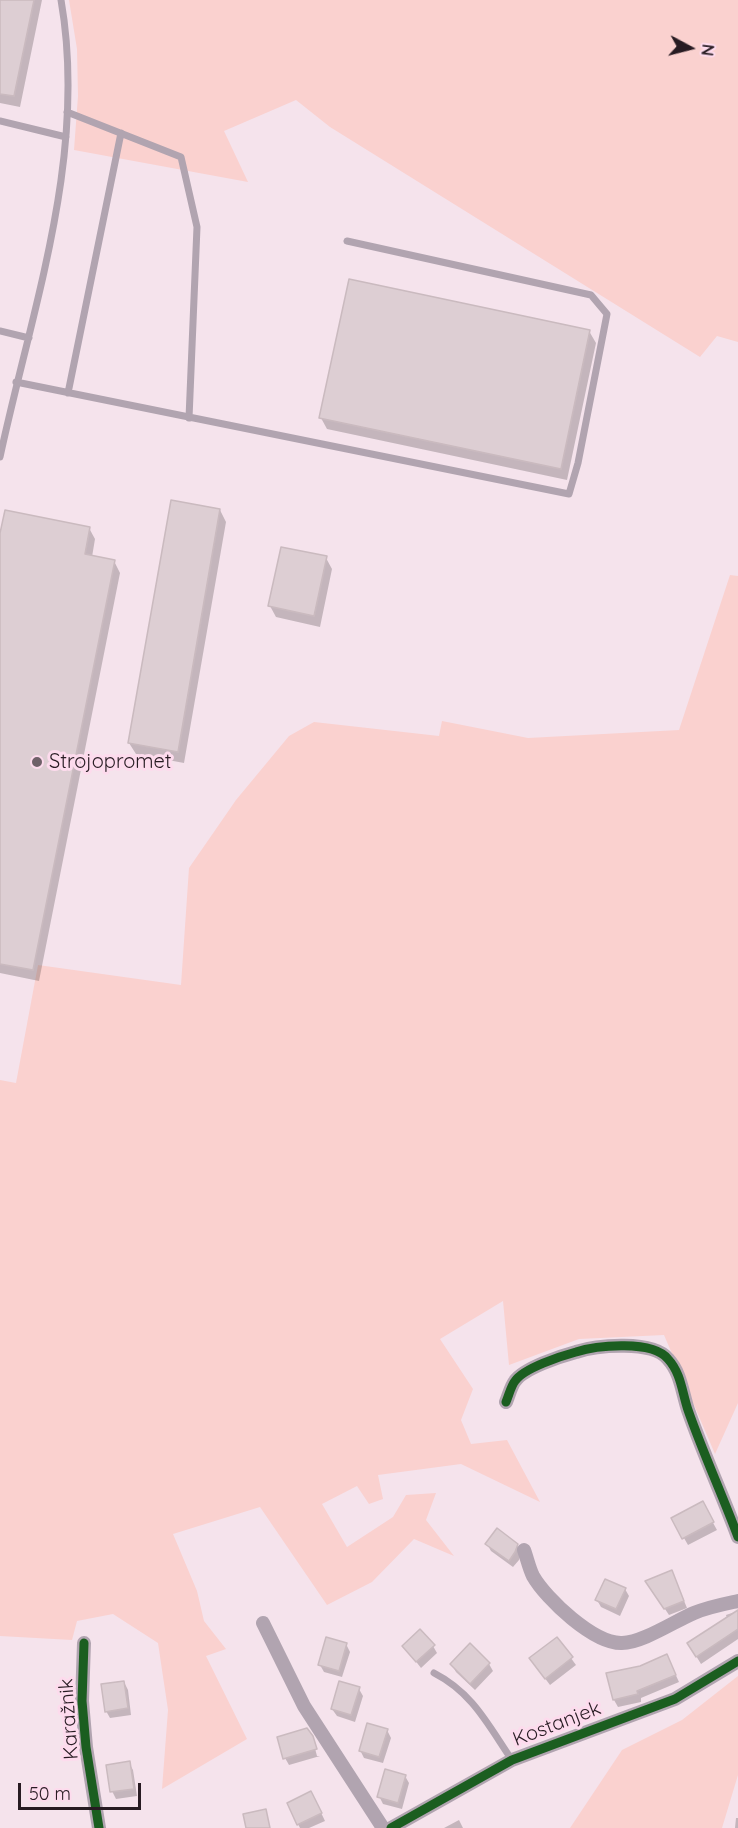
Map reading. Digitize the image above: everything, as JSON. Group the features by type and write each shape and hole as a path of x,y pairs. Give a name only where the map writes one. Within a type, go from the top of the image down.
{"street":[{"path":"506,1402 515,1380 539,1365 559,1357 587,1348 605,1346 656,1350 668,1358 679,1378 688,1409 738,1537"},
{"path":"524,1550 532,1575 549,1597 579,1623 604,1640 623,1643 643,1637 695,1612 738,1600"},
{"path":"263,1623 304,1706 383,1828"},
{"name":"Karažnik","path":"84,1643 83,1712 86,1747 99,1828"},
{"name":"Kostanjek","path":"391,1828 512,1760 675,1699 738,1661"}],"lane":[{"path":"0,457 61,186 68,112 65,24 61,0"},
{"path":"68,112 181,157 197,226 189,418"},
{"path":"0,121 66,137"},
{"path":"68,393 121,133"},
{"path":"16,382 569,494 578,463 607,314 591,295 348,241"},
{"path":"0,331 28,338"},
{"path":"434,1673 450,1681 472,1701 512,1760"}],"shaded area":[{"path":"69,0 738,0 738,342 717,336 700,357 330,127 296,100 224,131 248,182 74,150 78,96 77,49"},
{"path":"730,575 738,576 738,1403 715,1454 664,1335 579,1339 509,1365 503,1301 440,1339 473,1389 461,1420 471,1444 507,1440 540,1502 461,1464 378,1475 383,1499 369,1504 357,1486 322,1504 347,1547 393,1517 406,1495 436,1493 426,1520 454,1556 414,1539 372,1582 327,1605 260,1507 173,1534 197,1591 204,1621 226,1649 206,1656 247,1739 162,1789 168,1710 158,1643 113,1614 77,1621 72,1640 0,1636 0,1080 16,1083 38,965 181,985 189,868 236,800 289,736 314,722 439,736 442,721 528,738 679,730"},
{"path":"738,1676 738,1775 722,1828 570,1828 622,1750 682,1720"}],"building":[{"path":"0,0 34,0 14,96 0,94"},
{"path":"349,279 590,330 561,469 319,418"},
{"path":"171,500 220,509 178,752 128,743"},
{"name":"Strojopromet","path":"5,510 90,527 85,554 115,560 33,970 0,964 0,533"},
{"path":"281,547 327,556 314,616 268,606"},
{"path":"703,1501 714,1522 682,1539 671,1518"},
{"path":"497,1528 518,1544 509,1561 485,1544"},
{"path":"672,1570 684,1601 664,1609 645,1581"},
{"path":"605,1579 626,1588 616,1609 595,1600"},
{"path":"738,1610 738,1629 696,1657 687,1643"},
{"path":"420,1629 435,1645 416,1662 402,1646"},
{"path":"326,1637 347,1643 339,1671 318,1665"},
{"path":"557,1637 573,1657 545,1679 529,1658"},
{"path":"470,1643 490,1663 470,1684 450,1664"},
{"path":"667,1654 676,1675 637,1691 638,1694 613,1700 606,1673 640,1666"},
{"path":"124,1681 128,1708 105,1712 101,1684"},
{"path":"339,1681 360,1687 351,1715 331,1709"},
{"path":"367,1723 388,1729 379,1757 359,1751"},
{"path":"307,1728 313,1736 317,1749 283,1759 277,1737"},
{"path":"130,1761 134,1789 110,1792 106,1765"},
{"path":"385,1769 406,1775 398,1803 377,1797"},
{"path":"311,1791 322,1813 297,1825 287,1803"},
{"path":"266,1809 270,1828 246,1828 243,1814"}],"cycle path":[{"path":"506,1402 512,1385 520,1376 534,1367 561,1356 610,1346 638,1347 661,1353 672,1364 678,1377 688,1410 738,1537"},
{"path":"84,1643 82,1701 86,1747 99,1828"},
{"path":"391,1828 512,1760 675,1699 738,1661"}],"place":[{"name":"Strojopromet","path":"37,762"}]}
